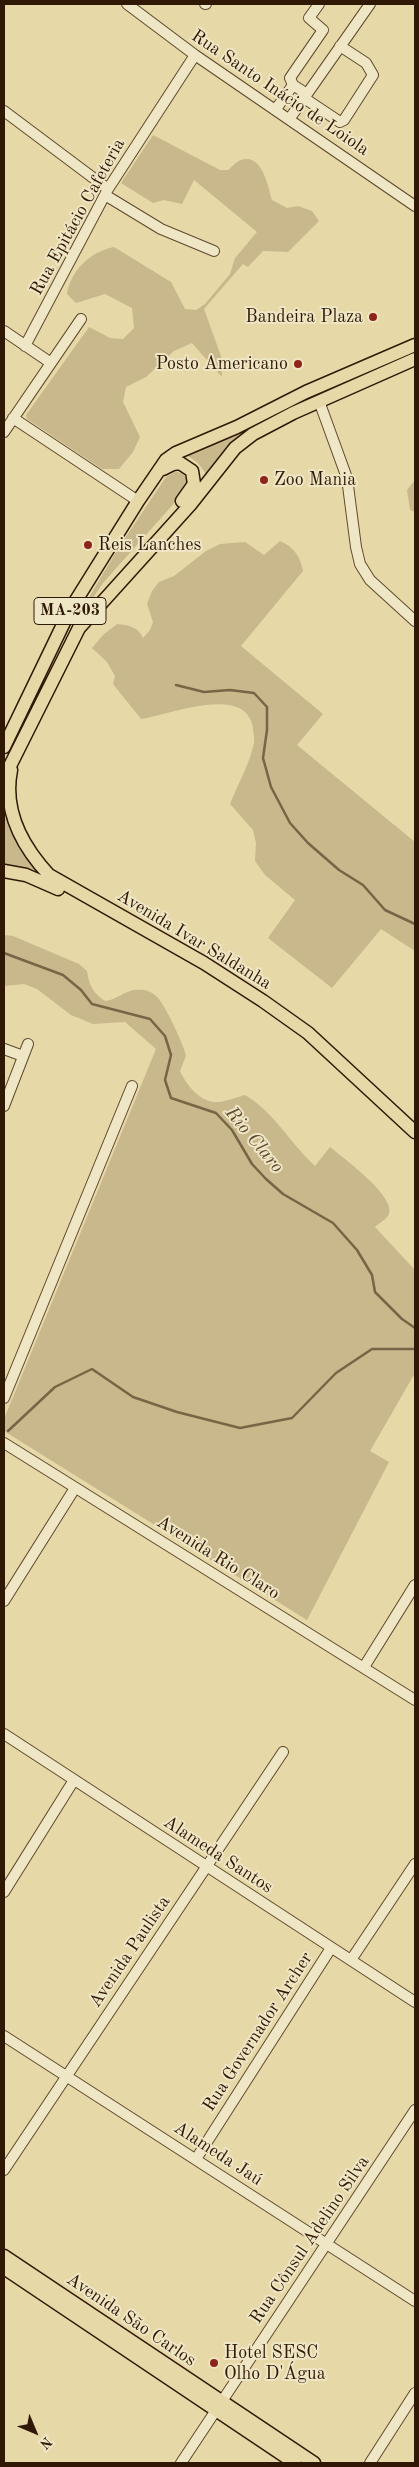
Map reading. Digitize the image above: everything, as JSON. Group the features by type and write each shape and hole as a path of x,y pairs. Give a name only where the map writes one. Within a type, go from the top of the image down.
{"main road":[{"name":"MA-203","path":"4,747 70,610 163,464 176,453 233,430 306,392 415,345"},
{"name":"MA-203","path":"4,778 69,644 90,613 190,505 238,445 267,426 415,359"},
{"path":"90,613 189,494 195,481 190,468 176,463 165,467 150,482"},
{"name":"Avenida Ivar Saldanha","path":"16,753 9,780 10,810 16,826 30,850 50,875 204,963 308,1033 415,1132"},
{"name":"Avenida Ivar Saldanha","path":"4,871 26,875 51,885 200,969 259,1006 303,1037 415,1140"},
{"name":"Avenida São Carlos","path":"4,2256 219,2406"},
{"name":"Avenida São Carlos","path":"4,2268 304,2462"}],"street":[{"name":"Rua Santo Inácio de Loiola","path":"127,4 195,55 290,118 415,206"},
{"path":"319,4 309,18 323,30 290,78 293,85 305,96 340,122 344,120 373,75 366,63 340,46"},
{"path":"290,118 370,4"},
{"name":"Rua Epitácio Cafeteria","path":"25,346 106,192 195,55"},
{"path":"276,109 293,85"},
{"path":"4,111 106,192 161,228 214,251"},
{"path":"4,432 81,319"},
{"path":"4,331 51,363"},
{"path":"319,401 347,478 360,564 370,580 415,621"},
{"path":"13,418 138,501"},
{"path":"4,1106 28,1044"},
{"path":"4,1049 23,1056"},
{"path":"4,1398 132,1086"},
{"name":"Avenida Rio Claro","path":"4,1443 415,1700"},
{"path":"4,1601 75,1488"},
{"path":"364,1667 415,1585"},
{"name":"Alameda Santos","path":"4,1734 415,2002"},
{"name":"Avenida Paulista","path":"4,2170 282,1752"},
{"path":"4,1892 74,1780"},
{"path":"350,1960 415,1864"},
{"name":"Rua Governador Archer","path":"196,2159 332,1948"},
{"name":"Alameda Jaú","path":"4,2036 415,2301"},
{"name":"Rua Cônsul Adelino Silva","path":"181,2463 415,2110"},
{"path":"370,2463 415,2393"}],"shaded area":[{"path":"153,135 220,170 228,170 241,160 248,159 254,161 263,172 272,200 287,208 298,206 312,211 319,221 288,252 263,251 248,267 243,264 204,309 221,356 222,377 192,343 174,351 146,377 126,387 123,402 140,437 133,452 119,469 102,469 27,419 26,415 89,327 110,338 123,339 134,328 132,308 105,294 76,303 67,294 69,285 77,270 97,253 114,247 171,282 185,309 196,310 205,304 230,274 235,258 257,232 194,180 182,204 164,200 153,203 121,183"},
{"path":"242,430 241,434 206,474 198,463 188,456"},
{"path":"179,472 186,478 185,491 103,583 76,623 75,621 119,547 166,477"},
{"path":"415,480 415,512 410,510 407,490"},
{"path":"280,541 296,553 303,571 241,646 323,714 297,745 415,842 415,951 381,929 332,988 268,938 295,900 265,875 255,861 256,843 253,830 230,804 247,766 254,743 253,728 247,715 236,707 222,704 187,708 141,719 113,684 115,676 107,662 92,648 103,635 117,624 133,627 139,631 143,638 150,630 153,622 147,604 152,591 159,582 174,576 206,551 220,544 245,542 264,555"},
{"path":"4,806 10,825 43,876 4,867"},
{"path":"4,935 13,936 79,964 87,971 90,985 97,995 105,1001 134,990 146,990 154,994 167,1013 184,1049 186,1056 180,1071 189,1086 198,1095 208,1101 218,1102 245,1095 256,1102 274,1119 315,1166 330,1147 377,1188 385,1197 389,1206 388,1216 375,1227 415,1270 415,1373 370,1451 389,1462 307,1620 4,1431 4,1419 156,1049 125,1022 93,1024 71,1015 37,989 24,984 4,986"}],"waterway":[{"path":"176,685 204,692 230,690 254,693 267,707 267,730 263,758 271,787 290,823 308,843 339,870 363,885 385,910 415,924"},
{"name":"Rio Claro","path":"4,953 63,975 81,990 92,1004 150,1019 165,1036 171,1055 165,1080 171,1098 216,1113 232,1130 252,1164 266,1179 283,1194 333,1223 357,1250 372,1275 375,1292 402,1319 415,1328"},
{"path":"8,1431 55,1387 92,1369 133,1397 177,1412 240,1428 292,1418 336,1373 372,1349 415,1349"}],"place":[{"name":"Bandeira Plaza","path":"373,317"},
{"name":"Posto Americano","path":"298,364"},
{"name":"Zoo Mania","path":"264,480"},
{"name":"Reis Lanches","path":"88,545"},
{"name":"Hotel SESC Olho D'Água","path":"214,2363"}]}
